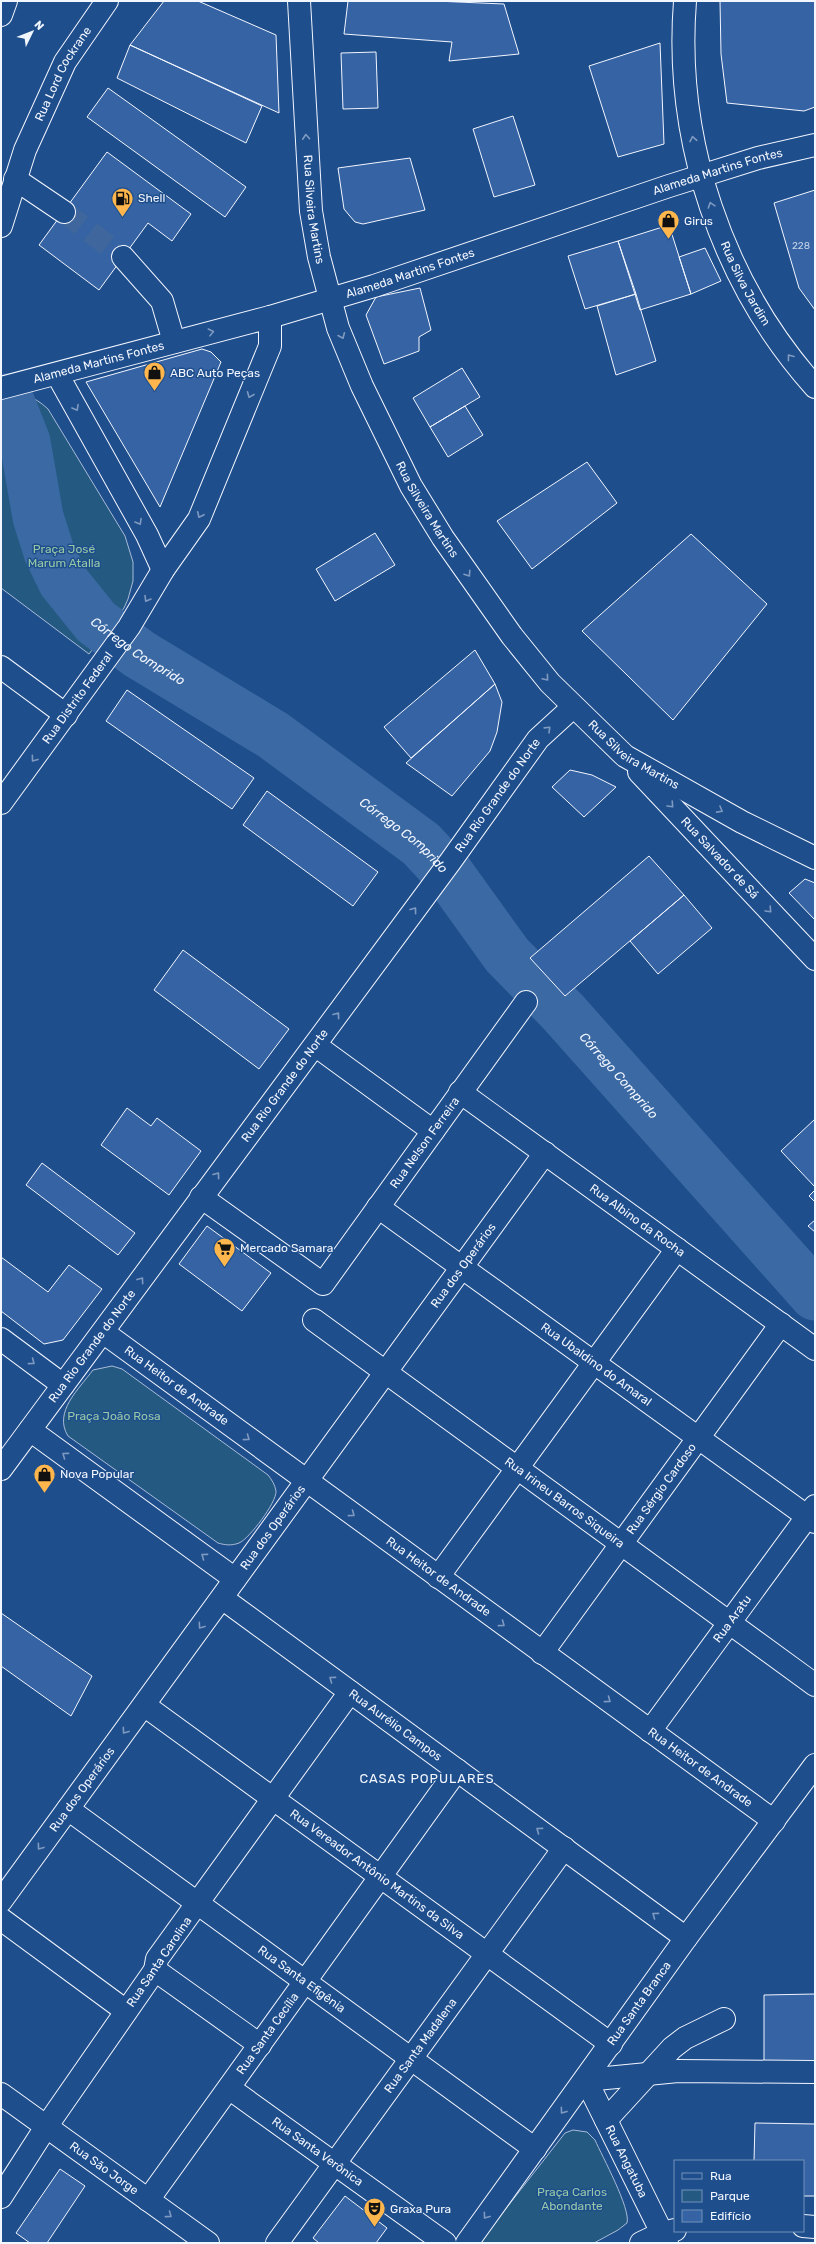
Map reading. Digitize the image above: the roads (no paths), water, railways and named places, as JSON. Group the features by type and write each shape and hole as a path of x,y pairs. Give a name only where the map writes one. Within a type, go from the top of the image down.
{"main road":[{"path":"1,15 6,1"},
{"name":"Rua Lord Cockrane","path":"1,226 25,150 65,62 107,1"},
{"name":"Rua Silveira Martins","path":"299,1 311,211 319,257 332,299 338,328 362,386 411,486 443,538 512,636 550,683 625,756 742,822 815,858"},
{"name":"Rua Silva Jardim","path":"685,1 683,42 686,93 702,177 717,224 741,279 774,334 815,387"},
{"name":"Alameda Martins Fontes","path":"1,388 270,317 332,299 661,188 702,177 758,158 815,145"},
{"path":"16,179 64,212"},
{"path":"123,257 162,301 174,342"},
{"name":"Rua Distrito Federal","path":"1,804 129,627 163,570 199,519 270,346 270,317"},
{"path":"57,374 147,535 163,570"},
{"path":"1,667 66,715"},
{"name":"Rua Rio Grande do Norte","path":"1,1469 450,862 538,739 573,707"},
{"name":"Rua Salvador de Sá","path":"625,756 815,959"},
{"name":"Rua Nelson Ferreira","path":"201,1197 323,1284 526,1002"},
{"path":"314,1045 433,1131"},
{"name":"Rua Albino da Rocha","path":"460,1092 815,1349"},
{"name":"Rua dos Operários","path":"1,1901 545,1153"},
{"name":"Rua Ubaldino do Amaral","path":"378,1208 698,1438 812,1515"},
{"path":"438,1577 677,1249"},
{"name":"Rua Irineu Barros Siqueira","path":"314,1320 815,1685"},
{"name":"Rua Sérgio Cardoso","path":"542,1653 781,1324"},
{"name":"Rua Heitor de Andrade","path":"102,1332 774,1821"},
{"path":"1,1339 63,1385"},
{"path":"30,1430 235,1579"},
{"name":"Rua Aratu","path":"650,1731 729,1622 812,1515"},
{"name":"Rua Aurélio Campos","path":"222,1598 686,1938"},
{"name":"Rua Santa Carolina","path":"1,2197 46,2127 155,1970 157,1959 350,1692"},
{"name":"Rua Vereador Antônio Martins da Silva","path":"144,1705 611,2044"},
{"name":"Rua Santa Branca","path":"467,2243 586,2080 686,1938 815,1765"},
{"name":"Rua Santa Cecília","path":"148,2200 457,1770"},
{"name":"Rua Santa Efigênia","path":"68,1809 535,2149"},
{"name":"Rua Santa Madalena","path":"277,2243 564,1848"},
{"path":"1,1919 126,2011"},
{"path":"155,1970 260,2045"},
{"path":"606,2120 672,2048 685,2038 724,2019"},
{"path":"586,2080 678,2071 815,2072"},
{"name":"Rua Angatuba","path":"586,2080 668,2235"},
{"name":"Rua Santa Verônica","path":"229,2088 445,2243"},
{"name":"Rua São Jorge","path":"1,2094 208,2243"},
{"path":"804,2226 815,2226"},
{"path":"641,2243 668,2235"}],"waterway":[{"name":"Córrego Comprido","path":"8,399 25,442 38,517 49,552 63,581 96,622 139,654 273,735 421,844 448,873 507,955 563,1012 815,1295"}],"tunnel":[{"path":"64,212 123,257"}],"place":[{"name":"Shell","path":"123,218"},
{"name":"Girus","path":"669,240"},
{"name":"ABC Auto Peças","path":"154,392"},
{"name":"Mercado Samara","path":"225,1268"},
{"name":"Nova Popular","path":"44,1494"},
{"name":"Graxa Pura","path":"375,2228"}],"district":[{"name":"CASAS POPULARES","path":"427,1778"}],"park label":[{"name":"Praça José Marum Atalla","path":"64,556"},
{"name":"Praça João Rosa","path":"114,1416"},
{"name":"Praça Carlos Abondante","path":"572,2199"}]}
